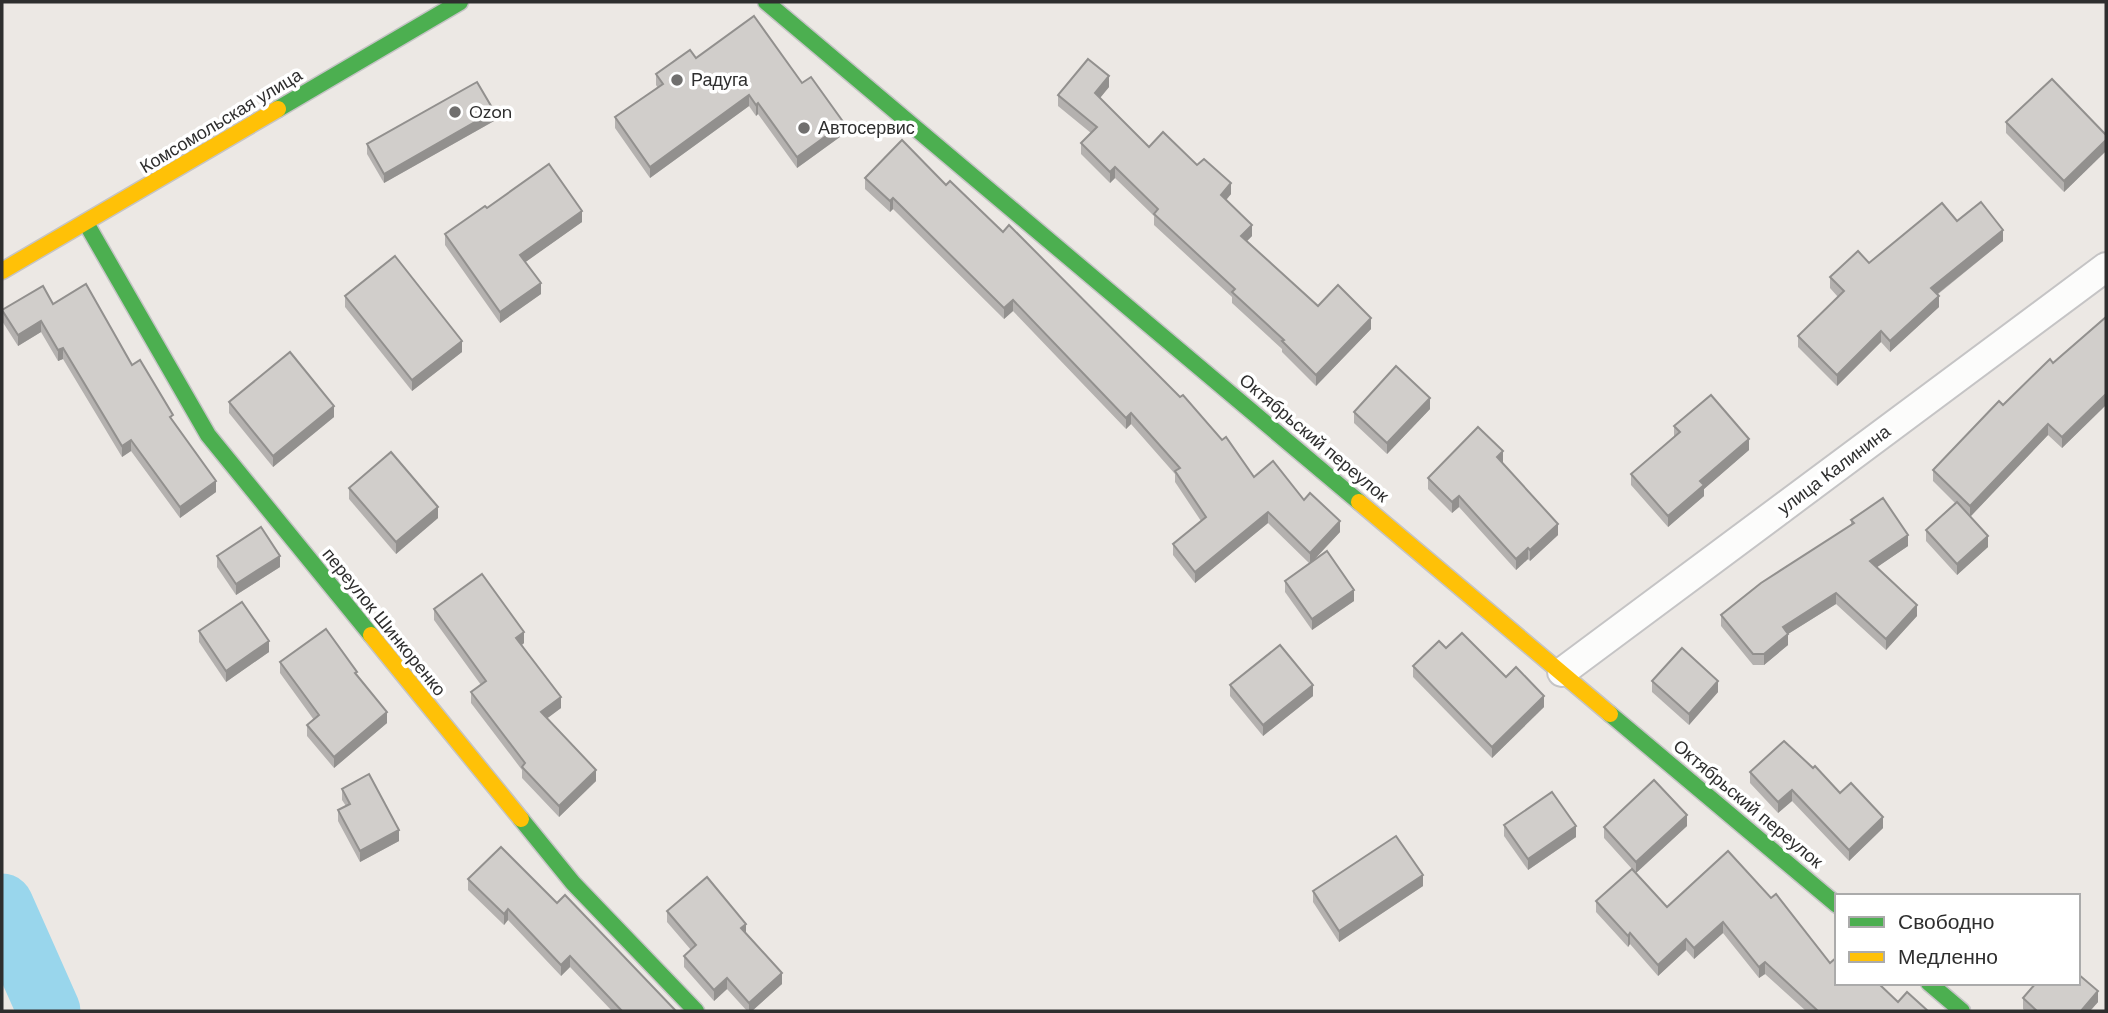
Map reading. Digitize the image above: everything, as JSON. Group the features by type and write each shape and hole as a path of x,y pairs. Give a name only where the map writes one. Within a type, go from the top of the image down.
{"street":[{"name":"Комсомольская улица","path":"2,271 460,2"},
{"name":"Октябрьский переулок","path":"766,2 1835,903"},
{"name":"переулок Шинкоренко","path":"86,223 208,435 573,883 696,1011"},
{"name":"улица Калинина","path":"1562,672 2106,267"},
{"path":"1931,985 1962,1011"}],"building":[{"path":"754,16 802,83 811,77 844,123 797,157 758,103 756,105 749,95 650,167 615,117 663,84 656,74 690,50 696,58"},
{"path":"1088,59 1109,76 1095,93 1149,147 1163,132 1197,165 1204,159 1231,183 1221,195 1252,225 1241,236 1318,306 1338,285 1371,318 1316,375 1282,341 1284,340 1232,292 1235,289 1154,214 1158,209 1115,167 1110,172 1081,143 1097,127 1058,95"},
{"path":"2052,79 2106,135 2106,140 2064,181 2006,122"},
{"path":"477,82 494,111 384,174 367,144"},
{"path":"902,140 946,185 950,181 1003,232 1009,225 1180,397 1183,395 1222,440 1226,437 1254,477 1273,461 1304,500 1310,493 1340,521 1310,553 1268,512 1195,572 1173,544 1206,517 1175,471 1180,468 1131,413 1126,418 1013,300 1004,308 893,198 890,201 865,178"},
{"path":"549,164 582,211 520,255 541,283 500,312 445,234"},
{"path":"1981,202 2003,230 1931,288 1939,296 1890,341 1881,331 1837,375 1798,336 1844,291 1830,277 1858,251 1869,263 1942,203 1957,221"},
{"path":"395,256 462,341 412,380 345,296"},
{"path":"86,284 132,365 140,360 173,415 170,417 216,481 180,507 131,440 122,446 63,348 58,350 41,321 18,335 2,310 43,286 53,304"},
{"path":"2106,317 2106,394 2062,437 2048,424 1970,506 1933,470 1999,401 2003,405 2050,359 2053,363"},
{"path":"290,352 334,406 273,456 229,402"},
{"path":"1396,366 1430,398 1387,443 1354,412"},
{"path":"1711,395 1749,439 1700,481 1704,485 1668,516 1631,474 1680,432 1674,426"},
{"path":"1478,427 1503,451 1497,457 1558,524 1516,559 1459,496 1452,502 1428,478"},
{"path":"391,452 438,507 396,542 349,488"},
{"path":"1883,498 1908,535 1870,561 1917,605 1886,639 1836,593 1783,627 1788,634 1764,654 1753,654 1721,615 1761,583 1854,523 1851,520"},
{"path":"1957,502 1988,536 1957,564 1926,530"},
{"path":"261,527 280,556 236,584 217,556"},
{"path":"1327,551 1354,590 1312,619 1285,581"},
{"path":"482,574 524,632 516,638 561,697 541,712 596,770 559,806 522,767 525,763 471,692 486,681 434,609"},
{"path":"242,602 269,641 226,671 199,631"},
{"path":"326,629 357,672 355,673 387,712 334,757 307,725 319,715 280,662"},
{"path":"1462,633 1506,677 1516,667 1544,696 1492,747 1413,666 1439,641 1446,648"},
{"path":"1280,645 1313,685 1263,725 1230,685"},
{"path":"1682,648 1718,681 1689,714 1652,681"},
{"path":"1784,741 1813,768 1815,766 1840,793 1851,783 1883,817 1849,850 1792,790 1778,802 1750,772"},
{"path":"369,774 399,830 360,851 338,810 350,804 342,789"},
{"path":"1654,780 1687,815 1636,862 1604,827"},
{"path":"1552,792 1576,826 1528,859 1504,825"},
{"path":"1396,836 1423,875 1339,931 1313,891"},
{"path":"501,847 557,903 565,895 676,1011 622,1011 570,956 561,965 508,909 504,914 468,879"},
{"path":"1728,851 1771,898 1776,894 1830,963 1835,959 1835,985 1880,985 1898,1002 1907,992 1928,1011 1818,1011 1765,962 1759,967 1723,922 1694,948 1686,939 1658,965 1630,933 1628,936 1596,901 1632,869 1667,907"},
{"path":"707,877 746,924 741,928 782,973 749,1003 727,978 714,990 684,956 696,945 667,911"},
{"path":"2080,976 2098,991 2081,1011 2037,1011 2023,998 2034,985 2080,985"}],"waterway":[{"path":"2,905 49,1011"}],"traffic: fast":[{"path":"278,109 460,2"},
{"path":"766,2 1359,502"},
{"path":"86,223 208,435 371,635"},
{"path":"1610,714 1835,903"},
{"path":"521,819 573,883 696,1011"},
{"path":"1931,985 1962,1011"}],"traffic: slow":[{"path":"2,271 278,109"},
{"path":"1359,502 1610,714"},
{"path":"371,635 521,819"}],"place":[{"name":"Радуга","path":"677,80"},
{"name":"Ozon","path":"455,112"},
{"name":"Автосервис","path":"804,128"}]}
